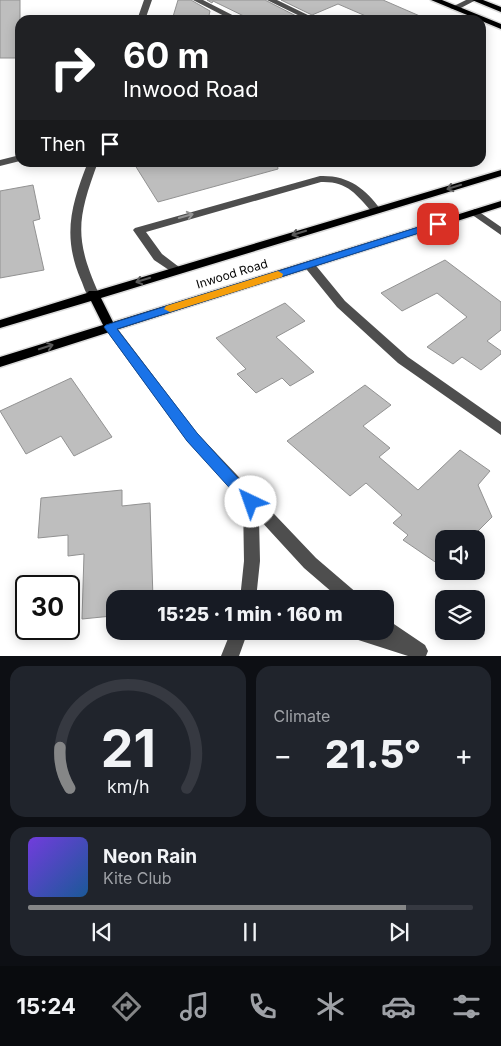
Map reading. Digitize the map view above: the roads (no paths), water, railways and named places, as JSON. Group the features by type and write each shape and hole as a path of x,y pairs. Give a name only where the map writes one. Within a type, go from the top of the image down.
{"main road":[{"path":"435,0 471,15"},
{"path":"476,0 501,10"},
{"path":"486,21 501,27"},
{"name":"Inwood Road","path":"0,324 94,294 501,173"},
{"name":"Inwood Road","path":"0,362 501,204"},
{"path":"94,294 110,327"}],"street":[{"path":"143,15 148,0"},
{"path":"197,0 228,15"},
{"path":"271,0 303,15"},
{"path":"454,8 472,0"},
{"path":"215,15 216,9"},
{"path":"0,162 15,159"},
{"path":"91,167 82,188 77,215 75,246 94,294"},
{"path":"175,270 158,257 139,230 320,179 336,177 352,185 376,210"},
{"path":"474,212 501,232"},
{"path":"309,265 341,304 403,360 501,429"},
{"path":"110,327 192,437 310,563 342,590"},
{"path":"249,590 252,561 251,502"},
{"path":"394,633 422,654"},
{"path":"230,656 236,640"},
{"path":"382,640 422,654"}]}
